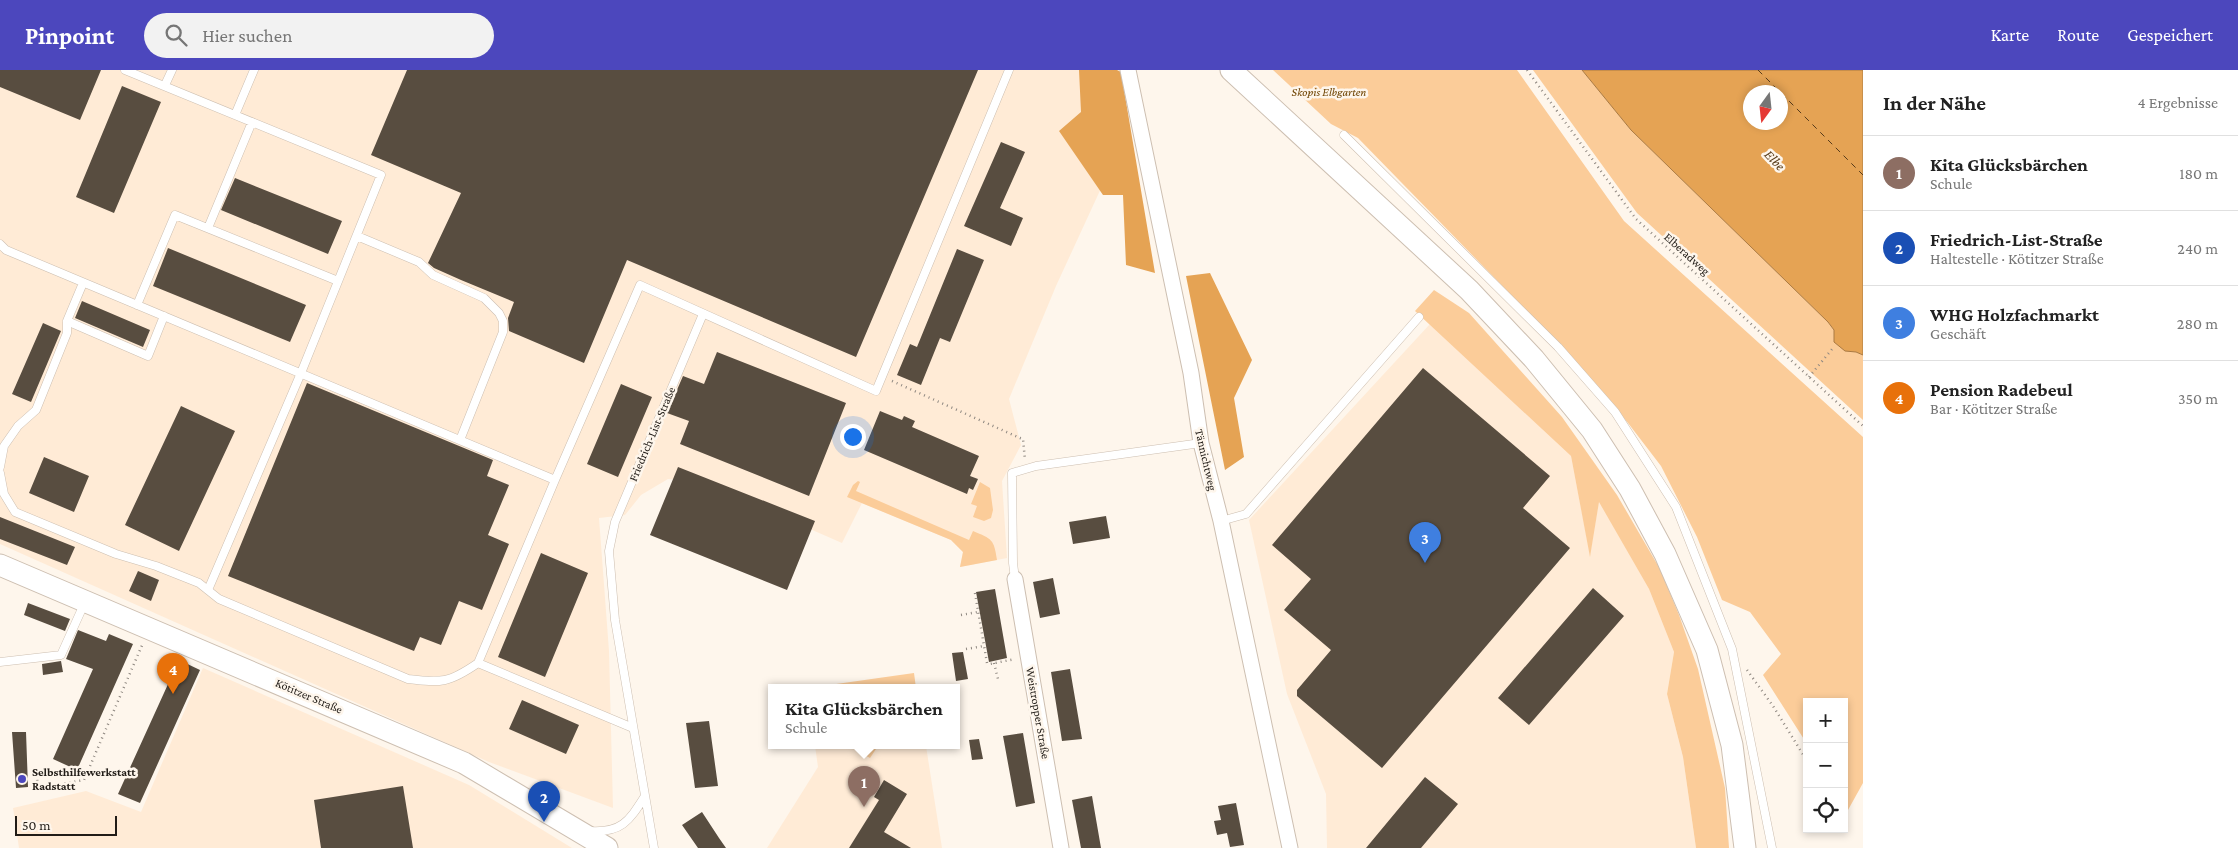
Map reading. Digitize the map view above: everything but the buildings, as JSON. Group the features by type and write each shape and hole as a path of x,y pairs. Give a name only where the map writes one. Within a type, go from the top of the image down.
{"main road":[{"path":"1231,70 1469,290 1534,359 1592,430 1630,489 1665,554 1707,650 1732,745 1745,848"},
{"name":"Kötitzer Straße","path":"0,565 464,763 607,848"}],"street":[{"name":"Tännichtweg","path":"1128,70 1190,373 1200,442 1221,522 1290,848"},
{"name":"Weistropper Straße","path":"1015,579 1060,848"}],"lane":[{"path":"125,70 166,85 381,175 301,374 208,590"},
{"path":"166,85 172,70"},
{"path":"235,115 254,70"},
{"path":"0,472 4,494 15,512 116,554 156,566 199,583 219,599 408,679 437,682 457,678 478,663 640,285 876,391 1009,70"},
{"path":"208,228 252,122"},
{"path":"1344,135 1558,347 1615,412 1676,507 1732,649 1772,848"},
{"path":"136,305 175,215 338,281"},
{"path":"357,236 419,262 434,275 484,298 500,313 503,321 503,332 460,440"},
{"path":"0,244 6,250 556,480"},
{"path":"0,467 4,446 18,426 36,410 68,333 67,320 83,282"},
{"name":"Friedrich-List-Straße","path":"654,848 618,637 609,551 615,522 704,314"},
{"path":"67,320 148,356 164,316"},
{"path":"1221,522 1246,514 1419,317"},
{"path":"1015,579 1012,563 1012,473 1026,469 1200,442"},
{"path":"0,662 61,655 85,600"},
{"path":"478,663 633,728"},
{"path":"577,830 606,832 619,828 631,819 645,796"}],"path":[{"name":"Elberadweg","path":"1527,70 1636,219 1863,426"},
{"path":"1809,377 1833,348"},
{"path":"882,377 1023,439 1026,469"},
{"path":"975,593 987,662 994,663 1028,656"},
{"path":"961,615 978,612"},
{"path":"966,649 984,646"},
{"path":"36,770 38,788 84,780 142,648"},
{"path":"1732,649 1773,706 1803,755"},
{"path":"994,663 998,679"}],"shaded area":[{"path":"0,70 1096,70 1115,158 1056,286 1009,399 1021,445 1002,481 1007,558 960,567 963,552 951,540 862,503 842,543 705,483 668,479 641,495 625,515 599,518 609,651 613,808 489,762 0,544"},
{"path":"1430,324 1571,456 1590,555 1599,501 1649,589 1674,652 1667,694 1683,757 1696,848 1327,848 1326,794 1287,694 1249,520"},
{"path":"203,668 469,785 572,848 19,848 13,808 86,791 141,812"},
{"path":"815,749 926,749 942,848 767,848 818,767"}],"green space":[{"path":"1079,70 1117,70 1121,72 1155,273 1126,265 1123,195 1103,195 1059,131 1081,112"},
{"name":"Skopis Elbgarten","path":"1273,70 1517,70 1624,221 1863,437 1863,783 1848,810 1848,698 1803,698 1803,738 1763,675 1781,654 1750,612 1722,600 1697,537 1661,466 1628,423 1560,345 1358,138 1331,124"},
{"path":"1533,70 1582,70 1631,130 1828,322 1834,330 1834,337 1851,350 1863,355 1863,420 1637,213"},
{"path":"1210,273 1252,360 1234,398 1244,457 1225,470 1186,276"},
{"path":"1434,290 1469,313 1562,417 1617,495 1660,569 1698,669 1725,788 1729,848 1696,848 1683,757 1667,694 1674,652 1649,589 1599,502 1590,557 1571,456 1415,311"},
{"path":"858,481 860,482 856,491 969,540 973,531 988,538 995,548 997,560 960,567 963,552 951,540 847,497 853,485"},
{"path":"980,482 990,488 993,510 991,518 984,521 973,517 977,506 971,504"},
{"path":"914,673 915,684 836,684"},
{"path":"854,749 876,749 870,758"}],"water":[{"name":"Elbe","path":"1582,70 1863,70 1863,355 1845,351 1834,342 1834,330 1631,130"}],"ferry route":[{"path":"1758,70 1863,175"}],"place":[{"name":"WHG Holzfachmarkt","path":"1425,563"},
{"name":"Pension Radebeul","path":"173,694"},
{"name":"Selbsthilfewerkstatt Radstatt","path":"22,779"},
{"name":"Kita Glücksbärchen","path":"864,807"},
{"name":"Friedrich-List-Straße","path":"544,822"}]}
